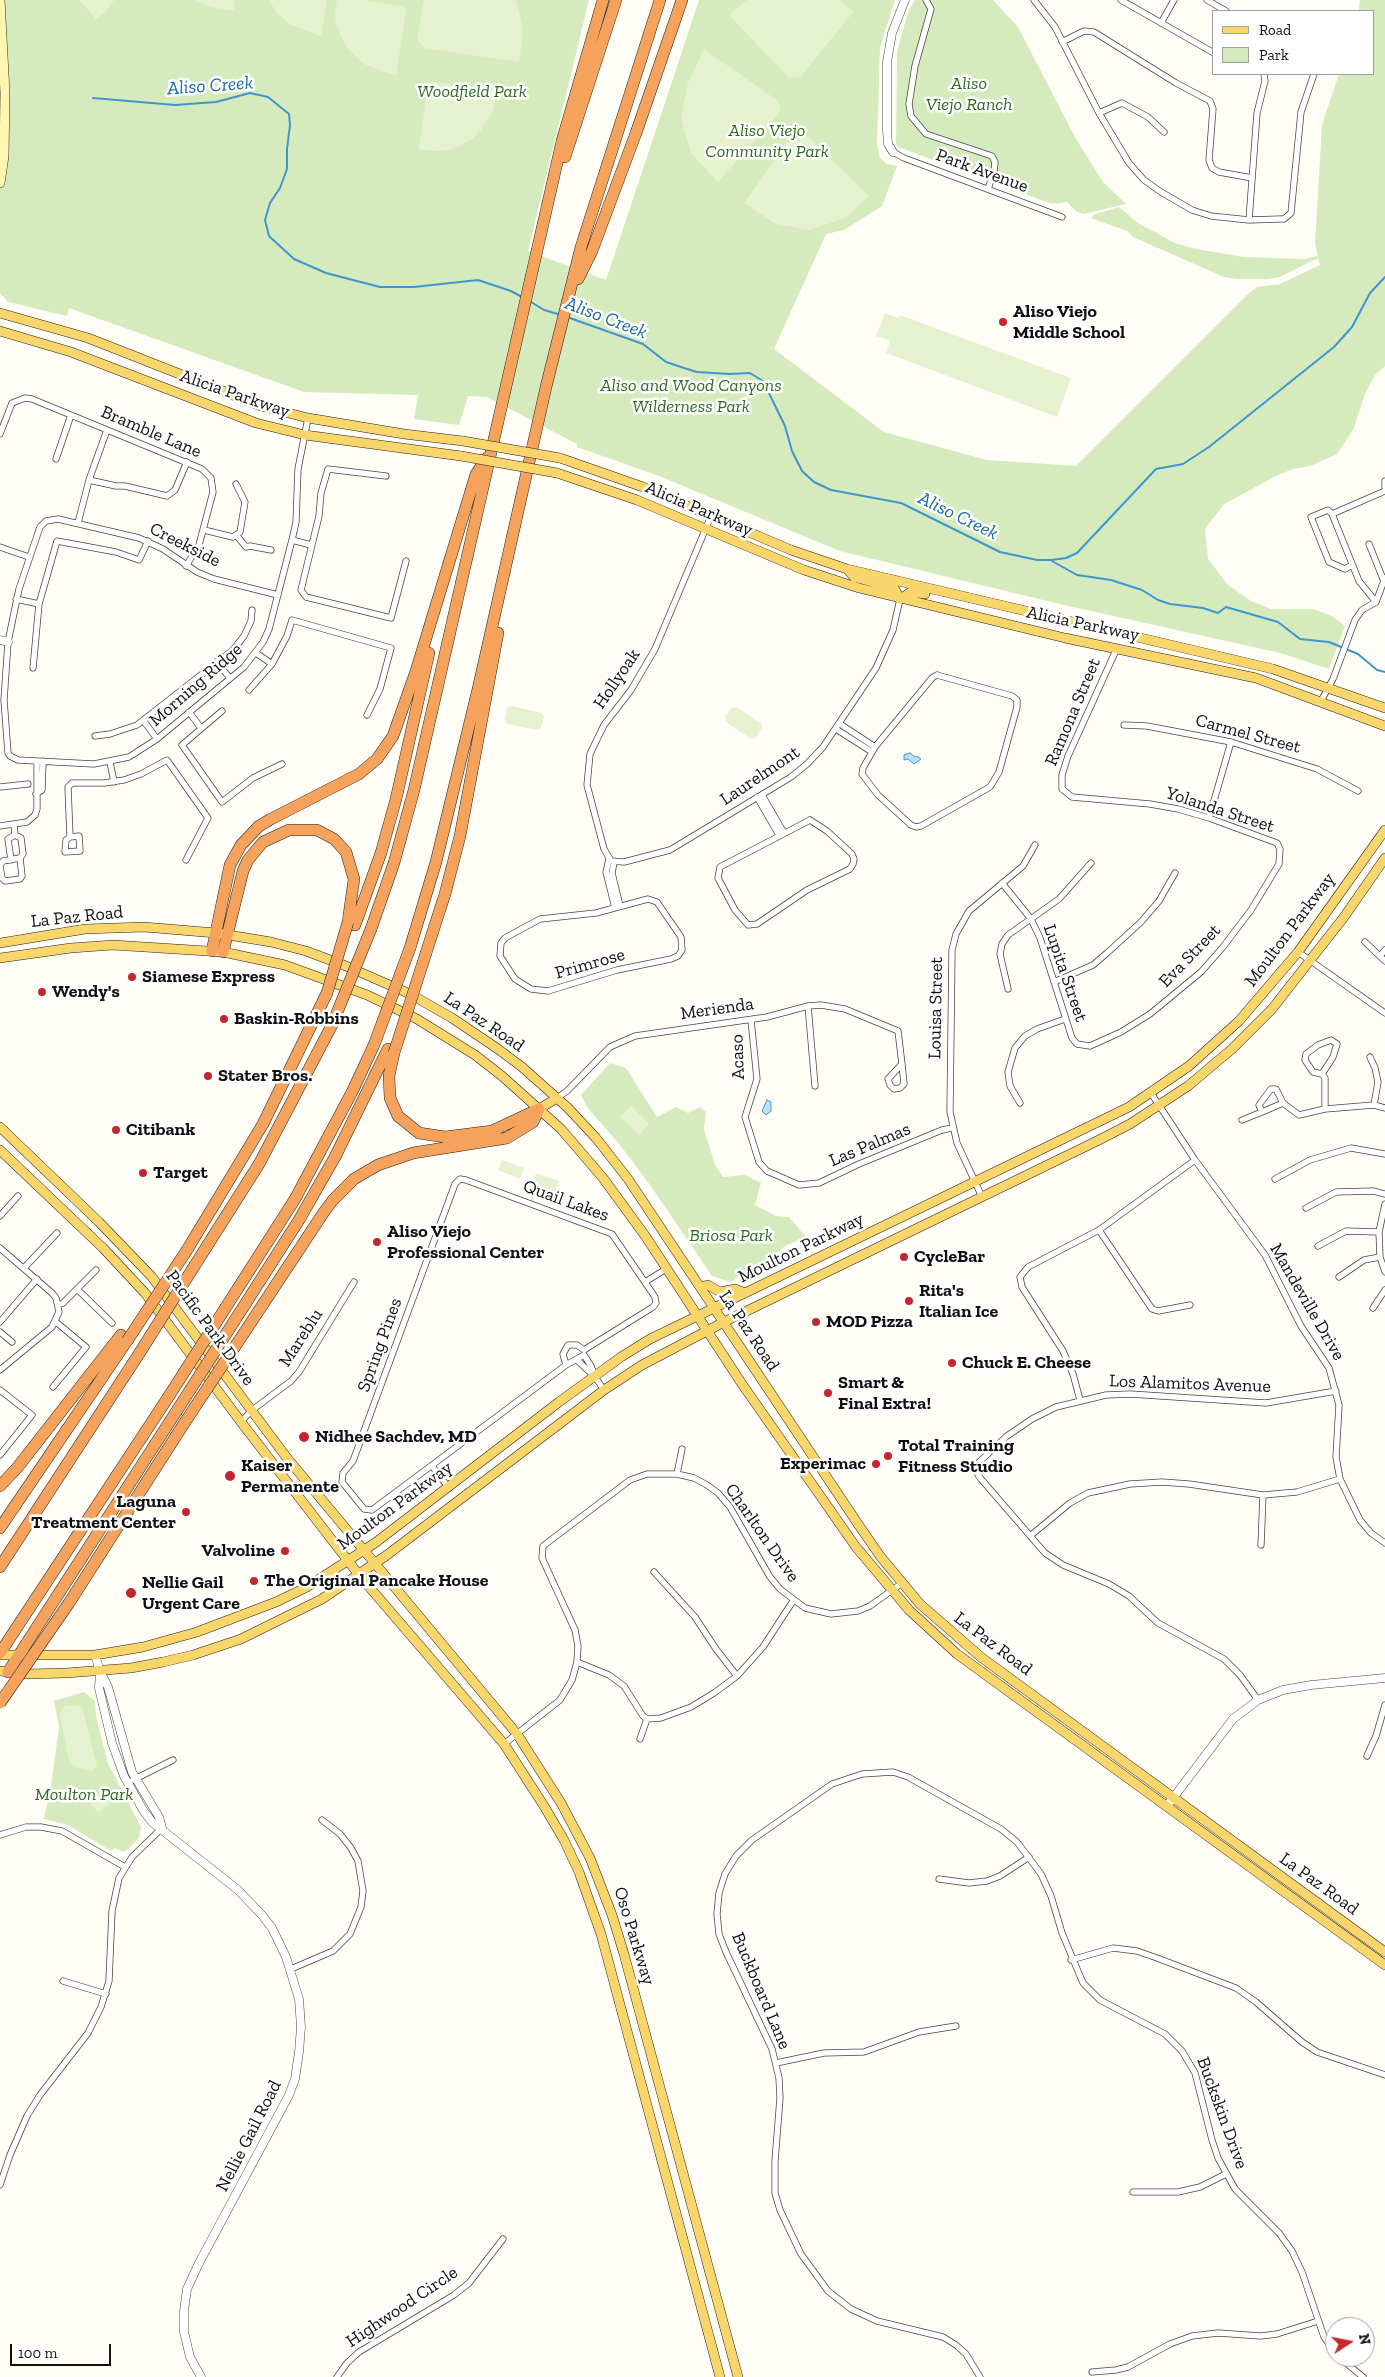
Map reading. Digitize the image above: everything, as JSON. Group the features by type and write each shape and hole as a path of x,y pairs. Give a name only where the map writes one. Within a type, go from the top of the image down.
{"highway":[{"path":"0,1567 137,1356 258,1164 332,1025 370,929 394,863 417,780 562,140 603,0"},
{"path":"541,238 584,95 616,0"},
{"path":"586,249 633,77 660,0"},
{"path":"0,1654 295,1199 352,1092 374,1044 410,948 436,862 476,698 546,387 570,293 665,53 682,0"},
{"path":"218,951 216,932 230,865 235,854 250,835 271,819 359,774 377,758 394,736 445,580 476,474 490,454"},
{"path":"4,1671 18,1656 299,1220 391,1051 445,894 460,836 497,642 517,513"},
{"path":"0,1486 124,1338 159,1292 187,1250 263,1124 315,1019 327,994 351,923 381,853 396,799 445,580"},
{"path":"218,951 229,934 243,871 248,860 263,842 272,836 289,830 300,828 326,834 334,839 346,852 354,879 351,923"},
{"path":"391,1051 390,1098 398,1116 419,1133 445,1137 492,1131 539,1109"},
{"path":"0,1703 69,1603 185,1422 333,1200 354,1180 378,1164 407,1154 507,1138 533,1122 539,1109"},
{"path":"0,1528 124,1338"}],"main road":[{"path":"0,0 5,93 4,156 0,183"},
{"name":"Alicia Parkway","path":"0,313 88,338 261,406 308,418 404,434 463,441 560,458 643,487 791,550 848,569 979,602 1273,669 1385,708"},
{"name":"Alicia Parkway","path":"0,331 71,352 256,423 305,435 461,456 556,473 638,500 804,570 900,599 1048,634 1256,678 1385,726"},
{"path":"848,569 854,577 894,588 900,599 911,592 963,603 979,602"},
{"path":"1117,648 1120,634"},
{"name":"Moulton Parkway","path":"0,1654 18,1656 95,1655 169,1641 224,1623 307,1587 364,1550 595,1377 650,1339 696,1315 1102,1122 1151,1093 1215,1045 1239,1021 1298,952 1385,830"},
{"name":"Moulton Parkway","path":"4,1671 51,1674 100,1671 131,1668 193,1655 241,1639 322,1599 375,1564 604,1390 642,1365 706,1330 1097,1141 1159,1106 1188,1086 1253,1030 1310,961 1385,858"},
{"name":"La Paz Road","path":"0,943 61,932 112,927 174,928 229,934 312,953 346,966 410,994 452,1018 498,1048 556,1098 596,1138 628,1179 858,1524 902,1583 940,1623 982,1658 1385,1952"},
{"name":"La Paz Road","path":"0,958 71,948 113,945 218,951 284,965 368,995 417,1019 475,1055 539,1109 587,1158 646,1237 706,1330 856,1547 891,1591 957,1654 1385,1965"},
{"path":"539,1109 556,1098"},
{"name":"Pacific Park Drive","path":"0,1127 99,1222 152,1277 251,1411 375,1564"},
{"name":"Pacific Park Drive","path":"0,1150 103,1248 146,1293 241,1422 359,1575"},
{"path":"700,1287 708,1285 720,1292 735,1289 745,1293"},
{"name":"Oso Parkway","path":"375,1564 517,1734 544,1775 590,1858 612,1915 738,2377"},
{"name":"Oso Parkway","path":"359,1575 504,1744 564,1840 589,1898 613,1974 720,2377"}],"street":[{"path":"893,152 888,144 887,130 887,62 892,33 905,0"},
{"path":"926,0 930,9 915,66 909,104 911,116 926,134 992,156 995,162 994,171 988,189"},
{"path":"1034,0 1055,27 1099,113 1129,163 1144,180 1161,192 1175,201 1202,213 1249,220 1288,217 1293,209 1302,112 1314,75"},
{"path":"1121,0 1212,52"},
{"path":"1161,23 1174,0"},
{"path":"1206,0 1224,10"},
{"path":"1062,42 1084,31 1094,32 1176,83 1206,98 1210,101 1213,109 1210,164 1219,172 1252,178"},
{"path":"1249,220 1257,113 1265,81 1264,75"},
{"path":"1099,113 1122,103 1148,117 1164,132"},
{"name":"Park Avenue","path":"893,152 904,158 1062,217"},
{"name":"Bramble Lane","path":"0,434 10,407 17,400 32,399 202,469 211,478 213,492 199,545 186,566"},
{"path":"56,459 71,415"},
{"name":"Morning Ridge","path":"3,726 6,747 10,756 18,760 94,764 129,757 157,739 230,678 256,653 269,629 296,522 298,469 308,418"},
{"path":"78,523 88,480 107,430"},
{"path":"88,480 167,496 175,490 187,462"},
{"path":"386,476 328,470 301,590 306,597 391,618 406,561"},
{"path":"1385,482 1385,487"},
{"path":"236,484 246,507 240,532 237,536"},
{"path":"1332,514 1385,491"},
{"path":"1352,565 1345,569 1329,562 1311,517 1328,510 1332,514 1359,580 1376,602"},
{"name":"Hollyoak","path":"611,860 604,849 587,785 590,754 604,725 631,690 651,657 711,516"},
{"name":"Creekside","path":"29,557 40,527 46,521 58,519 148,541 186,566 214,579 278,595"},
{"path":"204,530 237,536 246,547 271,550"},
{"path":"33,668 39,604 57,540 139,560 148,541"},
{"path":"292,540 311,545"},
{"path":"1321,701 1339,663 1354,622 1362,610 1376,602 1384,579 1369,544"},
{"path":"0,547 29,557 4,641 3,726"},
{"path":"16,599 39,604"},
{"name":"Laurelmont","path":"611,860 624,862 670,850 759,796 807,764 838,726 885,651 893,630 900,599"},
{"path":"95,736 128,730 233,650 244,636 251,621 252,610"},
{"path":"249,690 272,664 287,636 292,620 391,648 380,689 366,715"},
{"name":"Ramona Street","path":"1062,789 1062,775 1068,756 1117,648"},
{"path":"256,653 272,664"},
{"path":"216,662 230,678"},
{"path":"938,676 1012,696 1017,700 1017,707 999,772 990,787 921,826 911,825 878,795 865,779 862,774 863,768 874,749 932,678 938,676"},
{"path":"222,711 182,745 222,802 253,778 282,764"},
{"path":"189,712 201,728"},
{"path":"143,720 157,739"},
{"name":"Carmel Street","path":"1124,725 1146,726 1231,742 1317,769 1358,791"},
{"path":"838,726 874,749"},
{"path":"1209,818 1231,742"},
{"path":"70,837 68,787 72,783 114,782 141,774 166,760 208,818 186,860"},
{"path":"0,826 27,822 35,815 38,809 36,794 42,790 40,761"},
{"path":"110,762 114,782"},
{"path":"0,787 28,784"},
{"name":"Yolanda Street","path":"1062,789 1072,797 1150,804 1178,809 1271,840 1280,849"},
{"path":"759,796 781,834"},
{"path":"806,821 814,821 852,854 853,864 850,868 806,890 757,924 748,925 735,910 718,878 718,872 724,863 781,834 806,821"},
{"path":"14,824 15,835"},
{"path":"15,835 21,838 23,854 20,858 22,876 20,879 5,881 2,878 0,865 3,861 20,858"},
{"path":"11,860 8,840 15,835"},
{"name":"Louisa Street","path":"982,1197 952,1128 950,1112 952,950 958,929 970,911 1022,866 1035,844"},
{"name":"Eva Street","path":"1082,1046 1090,1046 1105,1039 1150,1014 1201,972 1251,910 1279,864 1280,849"},
{"path":"611,860 617,907"},
{"path":"1008,989 1000,954 1002,944 1008,935 1059,899 1091,863"},
{"path":"1054,982 1093,965 1142,922 1159,901 1175,873"},
{"name":"Lupita Street","path":"1002,883 1031,919 1040,938 1072,1038 1082,1046"},
{"name":"Primrose","path":"653,899 681,936 682,950 678,956 617,970 548,992 531,989 519,982 507,969 500,956 500,943 530,923 540,919 579,917 617,907 653,899"},
{"path":"1365,942 1385,961"},
{"path":"1380,956 1385,950"},
{"path":"1298,952 1385,1013"},
{"path":"808,1006 815,1086"},
{"name":"Merienda","path":"556,1098 567,1091 610,1048 622,1040 634,1036 751,1020 808,1006 845,1009 898,1031 902,1064"},
{"path":"1020,1103 1010,1086 1008,1072 1015,1048 1025,1036 1037,1029 1065,1019"},
{"name":"Acaso","path":"751,1020 756,1079 746,1120 762,1166 799,1185"},
{"path":"1322,1074 1333,1057 1337,1044 1331,1040 1306,1054 1305,1060 1313,1072 1322,1074 1325,1078 1325,1108"},
{"path":"1370,1057 1378,1082 1374,1104"},
{"path":"1262,1112 1258,1106 1271,1089 1276,1088 1283,1103 1299,1115 1325,1108 1374,1104 1385,1108"},
{"name":"Mandeville Drive","path":"1151,1093 1195,1160 1265,1255 1300,1326 1329,1368 1336,1391 1339,1421 1336,1457 1340,1479 1360,1520 1371,1533 1385,1543"},
{"path":"1242,1120 1283,1103"},
{"name":"Las Palmas","path":"799,1185 819,1183 859,1164 942,1130 952,1128"},
{"path":"1275,1179 1310,1160 1351,1148 1385,1154"},
{"path":"1080,1400 1064,1351 1022,1287 1020,1277 1028,1267 1099,1230 1195,1160"},
{"name":"Quail Lakes","path":"460,1179 612,1234 655,1297 656,1303 584,1352"},
{"name":"Spring Pines","path":"432,1466 368,1511 364,1509 342,1482 342,1476 353,1461 454,1184 460,1179"},
{"path":"1306,1208 1336,1192 1372,1191 1385,1194"},
{"path":"0,1216 18,1196"},
{"path":"1385,1204 1379,1232 1380,1257 1385,1272"},
{"path":"1099,1230 1152,1309 1158,1311 1190,1305"},
{"path":"1318,1246 1346,1231 1379,1232"},
{"path":"24,1268 57,1233"},
{"path":"0,1248 52,1293 59,1312 56,1322 24,1352 0,1370"},
{"path":"1339,1277 1364,1260 1380,1257"},
{"path":"645,1282 666,1269"},
{"path":"58,1305 63,1303 96,1270"},
{"path":"0,1322 36,1279"},
{"name":"Mareblu","path":"241,1422 251,1411 285,1386 299,1372 354,1282"},
{"path":"77,1289 112,1323"},
{"path":"1373,1308 1385,1290"},
{"path":"53,1387 86,1347 56,1322"},
{"path":"0,1332 12,1342"},
{"path":"566,1365 563,1354 568,1346 577,1345 584,1352 595,1377"},
{"path":"448,1488 432,1466 566,1365 577,1360 584,1352"},
{"path":"577,1360 595,1377 604,1390"},
{"path":"0,1390 32,1416 0,1455"},
{"name":"Los Alamitos Avenue","path":"1030,1536 981,1479 977,1470 982,1458 1007,1436 1032,1419 1056,1407 1106,1395 1130,1394 1266,1403 1336,1391"},
{"path":"677,1474 682,1448"},
{"name":"Charlton Drive","path":"577,1662 578,1646 575,1630 542,1558 543,1546 630,1480 647,1474 677,1474 694,1478 718,1493 730,1508 770,1577 793,1601 815,1612 843,1614 870,1606 902,1583"},
{"path":"1258,1700 1240,1675 1224,1659 1158,1623 1123,1592 1063,1565 1045,1552 1030,1536 1070,1503 1088,1494 1130,1484 1162,1482 1189,1484 1263,1495 1297,1492 1340,1479"},
{"path":"1261,1545 1263,1495"},
{"path":"654,1572 695,1617 737,1676"},
{"path":"647,1719 661,1718 691,1707 714,1694 737,1676 763,1647 793,1601"},
{"name":"Nellie Gail Road","path":"95,1655 108,1687 126,1755 136,1779 159,1817 162,1828"},
{"path":"504,1744 560,1700 572,1680 577,1662 609,1675 624,1686 647,1719"},
{"name":"Nellie Gail Road","path":"100,1671 99,1688 112,1743 128,1782 152,1822 162,1828 250,1902 272,1928 291,1969 299,1999 301,2027 295,2079 281,2113 199,2263 187,2289 184,2332 190,2357 201,2377"},
{"path":"1167,1806 1234,1719 1258,1700 1282,1690 1385,1678"},
{"path":"1366,1756 1376,1736 1385,1705"},
{"path":"640,1739 647,1719"},
{"path":"128,1782 173,1760"},
{"name":"Buckskin Drive","path":"876,1772 893,1772 924,1784 1000,1829 1017,1842 1030,1857 1051,1896 1072,1960 1083,1982 1100,2000 1165,2034 1182,2051 1195,2073 1212,2140 1226,2174 1235,2189 1279,2233 1292,2251 1302,2272 1325,2338"},
{"name":"Buckboard Lane","path":"876,1772 847,1778 832,1784 752,1840 736,1856 725,1874 719,1893 717,1907 719,1934 766,2033 776,2062 780,2098 775,2193 784,2218 802,2254 828,2291 851,2309 877,2321 943,2337 966,2354 980,2377"},
{"path":"291,1969 333,1951 350,1934 362,1907 363,1891 358,1861 340,1834 322,1820"},
{"path":"0,1835 26,1828 41,1827 62,1830 125,1867"},
{"path":"0,2185 15,2142 27,2116 40,2095 88,2033 106,1994 111,1965 113,1894 125,1867 162,1828"},
{"path":"939,1879 969,1883 987,1881 1000,1876 1030,1857"},
{"path":"1072,1960 1113,1948 1137,1951 1157,1958 1236,1988 1256,2002 1316,2052 1385,2075"},
{"path":"63,1981 106,1994"},
{"path":"776,2062 824,2053 864,2052 912,2034 956,2026"},
{"path":"1133,2192 1178,2192 1200,2187 1226,2174"},
{"name":"Highwood Circle","path":"337,2377 347,2363 359,2352 454,2295 469,2283 503,2239"},
{"path":"1092,2372 1128,2367 1170,2344 1192,2336 1218,2333 1261,2336 1277,2334 1318,2321"},
{"path":"1350,2367 1362,2377"}],"green space":[{"path":"0,0 589,0 528,251 606,280 699,0 895,0 880,48 877,144 879,156 886,164 897,166 882,206 844,230 826,234 774,349 884,432 987,460 1076,466 1247,295 1257,287 1280,284 1320,265 1318,258 1280,277 1268,279 1224,277 1133,237 1127,231 1091,218 1095,214 1119,207 1138,223 1175,243 1196,249 1243,257 1304,259 1318,256 1315,244 1322,125 1339,75 1375,75 1375,10 1359,10 1360,0 1385,0 1385,366 1375,375 1365,394 1353,430 1337,454 1310,466 1293,469 1276,476 1224,504 1205,529 1208,559 1228,585 1251,601 1271,609 1313,609 1332,616 1345,626 1329,669 1280,653 1064,605 840,551 659,476 577,447 577,444 487,397 468,396 459,425 414,419 418,395 304,392 69,308 67,316 8,302 0,293"},
{"path":"79,0 114,0 107,10 96,19"},
{"path":"195,0 234,0 235,11 209,7"},
{"path":"269,0 327,0 321,36 291,25 276,12"},
{"path":"337,0 364,0 402,6 406,11 396,76 364,64 347,48 336,25"},
{"path":"424,0 516,0 523,34 519,62 424,48 417,39"},
{"path":"747,0 838,0 854,11 801,76 789,78 729,15"},
{"name":"Aliso Viejo Ranch","path":"915,0 993,0 1018,27 1076,139 1103,182 1126,204 1083,214 1077,212 1067,202 1052,204 898,147 896,144 897,52 908,12"},
{"path":"704,49 778,101 781,108 779,113 718,182 691,153 681,118 688,83"},
{"name":"Woodfield Park","path":"433,82 497,90 493,110 481,130 472,139 453,149 438,151 419,149 428,85"},
{"path":"800,133 811,139 869,196 845,218 810,230 776,224 744,203 789,140"},
{"path":"885,313 898,318 900,315 1071,378 1057,417 886,353 890,341 876,336"},
{"path":"512,706 541,713 544,717 541,728 537,730 507,724 505,720 507,708"},
{"path":"736,707 761,724 762,728 755,738 751,739 726,722 725,717 731,708"},
{"name":"Briosa Park","path":"610,1063 626,1068 657,1117 676,1107 688,1113 700,1107 706,1112 704,1129 715,1165 723,1177 745,1175 761,1183 755,1205 776,1216 789,1217 806,1237 785,1246 767,1261 730,1282 712,1276 650,1185 620,1145 587,1107 581,1095"},
{"path":"631,1106 649,1124 639,1135 620,1117"},
{"path":"502,1160 524,1168 520,1179 498,1170"},
{"path":"536,1173 559,1181 555,1192 533,1183"},
{"name":"Moulton Park","path":"84,1692 95,1701 96,1717 108,1763 141,1827 139,1838 126,1851 115,1848 111,1851 68,1825 44,1819 51,1786 59,1727 54,1701"},
{"path":"78,1705 83,1710 97,1767 92,1771 75,1767 69,1761 60,1713 65,1706"},
{"path":"102,1792 111,1802 99,1813 90,1804"}],"water":[{"path":"910,753 921,759 914,764 908,759 904,760 904,755"},
{"path":"767,1100 771,1102 771,1111 766,1115 762,1111"}],"waterway":[{"name":"Aliso Creek","path":"93,98 175,105 216,102 250,93 268,97 289,114 290,125 287,169 280,188 270,203 265,220 269,236 294,259 326,273 380,287 414,287 478,280 511,291 522,297"},
{"name":"Aliso Creek","path":"567,317 643,344 666,362 684,368 697,372 750,373 763,381 785,426 792,451 802,471 814,482 831,490 901,503 1000,552 1037,560 1051,560 1066,558 1077,553 1156,469 1183,464 1209,447 1334,347 1352,327 1370,293 1385,277"},
{"name":"Aliso Creek","path":"531,302 544,310 561,315"},
{"path":"1052,561 1077,575 1111,580 1142,590 1158,600 1170,604 1203,608 1218,613 1226,607 1278,622 1300,639 1329,642 1358,654 1377,670 1385,672"}],"place":[{"name":"Aliso Viejo Middle School","path":"1003,322"},
{"name":"Siamese Express","path":"132,977"},
{"name":"Wendy's","path":"42,992"},
{"name":"Baskin-Robbins","path":"224,1019"},
{"name":"Stater Bros.","path":"208,1076"},
{"name":"Citibank","path":"116,1130"},
{"name":"Target","path":"143,1173"},
{"name":"Aliso Viejo Professional Center","path":"377,1242"},
{"name":"CycleBar","path":"904,1257"},
{"name":"Rita's Italian Ice","path":"909,1301"},
{"name":"MOD Pizza","path":"816,1322"},
{"name":"Chuck E. Cheese","path":"952,1363"},
{"name":"Smart & Final Extra!","path":"828,1393"},
{"name":"Nidhee Sachdev, MD","path":"304,1437"},
{"name":"Total Training Fitness Studio","path":"888,1456"},
{"name":"Experimac","path":"876,1464"},
{"name":"Kaiser Permanente","path":"230,1476"},
{"name":"Laguna Treatment Center","path":"186,1512"},
{"name":"Valvoline","path":"285,1551"},
{"name":"The Original Pancake House","path":"254,1581"},
{"name":"Nellie Gail Urgent Care","path":"131,1593"}],"park label":[{"name":"Aliso Viejo Community Park","path":"767,141"},
{"name":"Aliso and Wood Canyons Wilderness Park","path":"691,396"}]}
